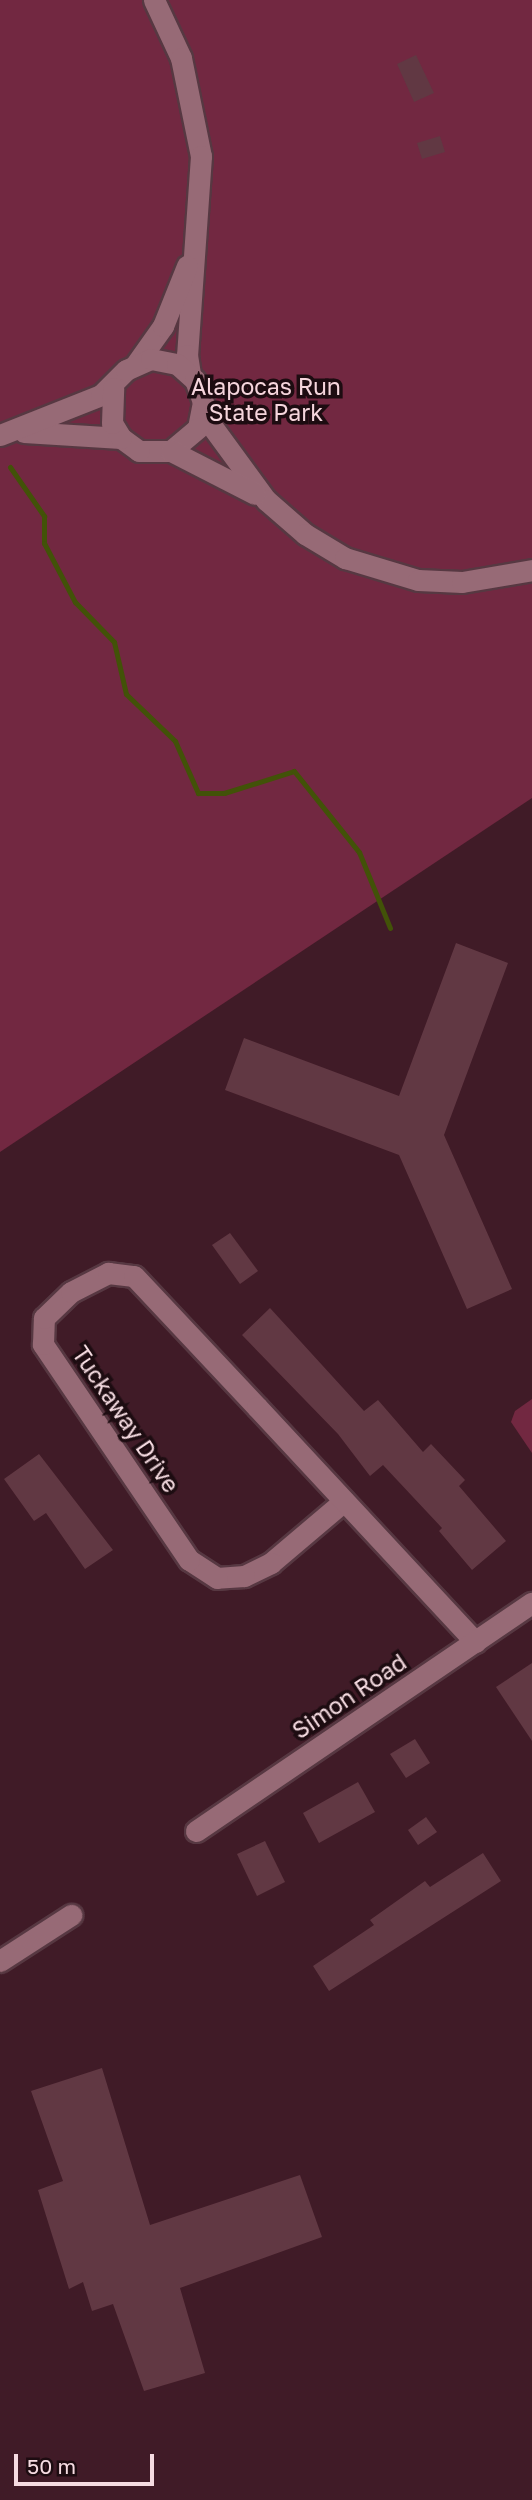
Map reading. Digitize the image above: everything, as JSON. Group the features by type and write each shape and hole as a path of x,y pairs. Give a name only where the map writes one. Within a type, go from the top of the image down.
{"street":[{"path":"153,0 181,58 195,114 202,183 187,355 190,373 201,390 203,414 266,500"},
{"path":"8,434 113,388 136,364 163,326 196,245"},
{"path":"136,364 165,360 190,373"},
{"path":"113,388 109,413 121,438"},
{"path":"8,434 121,438 146,452 171,451 189,440 203,414"},
{"path":"171,451 266,500 324,546 392,574 462,582 532,570"},
{"name":"Tuckaway Drive","path":"344,1501 271,1563 244,1576 217,1578 189,1560 43,1344 44,1318 71,1292 108,1273 134,1276 344,1501 475,1642"},
{"name":"Simon Road","path":"196,1832 532,1603"},
{"path":"1,1958 71,1916"}],"green space":[{"name":"Alapocas Run State Park","path":"0,0 532,0 532,798 0,1152"},
{"path":"532,1399 532,1453 511,1422 515,1411"}],"building":[{"path":"416,55 434,93 414,102 397,64"},
{"path":"440,136 445,152 422,159 417,143"},
{"path":"456,943 508,963 444,1135 512,1289 467,1309 399,1155 225,1090 244,1038 399,1096"},
{"path":"230,1233 258,1271 240,1284 212,1245"},
{"path":"270,1308 364,1411 378,1400 423,1452 431,1444 465,1480 459,1486 506,1541 472,1570 439,1531 442,1528 383,1465 370,1476 338,1434 242,1335"},
{"path":"39,1454 113,1550 85,1569 46,1513 34,1521 4,1479"},
{"path":"532,1663 532,1741 496,1687"},
{"path":"415,1739 430,1763 406,1778 390,1754"},
{"path":"358,1782 375,1812 319,1843 303,1813"},
{"path":"426,1817 437,1832 418,1845 408,1830"},
{"path":"265,1841 285,1882 257,1896 237,1854"},
{"path":"483,1853 501,1881 329,1991 313,1966 374,1925 370,1920 425,1881 430,1887"},
{"path":"102,2068 150,2225 300,2175 322,2237 180,2288 205,2373 144,2391 113,2304 92,2311 83,2282 69,2289 38,2190 63,2181 31,2091"}],"waterway":[{"path":"10,467 44,516 44,543 75,602 114,642 126,694 175,741 198,793 224,793 294,771 359,852 390,928"}]}
